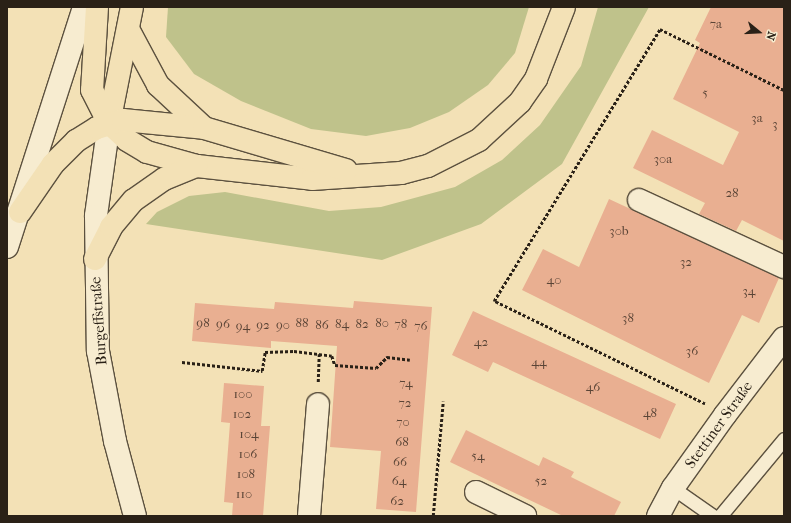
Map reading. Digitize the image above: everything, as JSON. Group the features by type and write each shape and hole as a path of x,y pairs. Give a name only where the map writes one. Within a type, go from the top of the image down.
{"main road":[{"path":"7,247 20,212 84,7"},
{"path":"97,7 92,90 109,123 127,140 146,152 197,166 312,179 372,176 428,166 479,140 520,102 536,79 561,14"},
{"path":"109,123 132,7"},
{"path":"128,29 158,85 204,128"},
{"path":"20,212 63,154 86,134 109,123 136,119 204,128 315,163 372,176"},
{"name":"Burgeffstraße","path":"109,123 97,208 95,259 98,351 115,440 135,516"},
{"path":"95,259 111,227 134,200 164,179 197,166"},
{"path":"639,200 784,267"},
{"name":"Stettiner Straße","path":"658,516 673,488 725,414 784,338"},
{"path":"309,516 318,404"},
{"path":"476,492 525,516"}],"lane":[{"path":"720,516 784,439"},
{"path":"673,488 713,516"}],"path":[{"path":"725,414 494,301 660,29 784,90"},
{"path":"182,362 262,371 265,352 294,351 332,356 335,365 376,368 387,357 410,360"},
{"path":"432,516 444,401"}],"green space":[{"path":"168,7 529,7 515,53 488,85 449,112 410,128 366,136 311,129 241,101 194,74 166,37"},
{"path":"598,7 649,7 562,164 481,224 382,260 146,224 157,212 189,196 225,192 329,211 381,207 455,187 502,160 540,125 581,66"}],"building":[{"path":"711,7 784,7 784,241 742,220 736,231 699,214 705,203 633,168 652,130 723,165 739,132 673,99 700,43 695,40"},
{"path":"609,199 779,278 759,323 742,315 709,383 522,290 543,249 579,267"},
{"path":"354,301 432,307 416,512 376,509 381,451 330,447 337,346 271,341 271,348 192,341 195,303 274,309 275,302 353,308"},
{"path":"473,311 676,404 660,439 493,362 488,372 452,355"},
{"path":"224,383 264,386 261,426 270,426 263,516 232,516 233,503 224,502 230,423 221,422"},
{"path":"466,430 539,466 543,457 574,472 571,477 621,502 614,516 563,516 450,462"}]}
